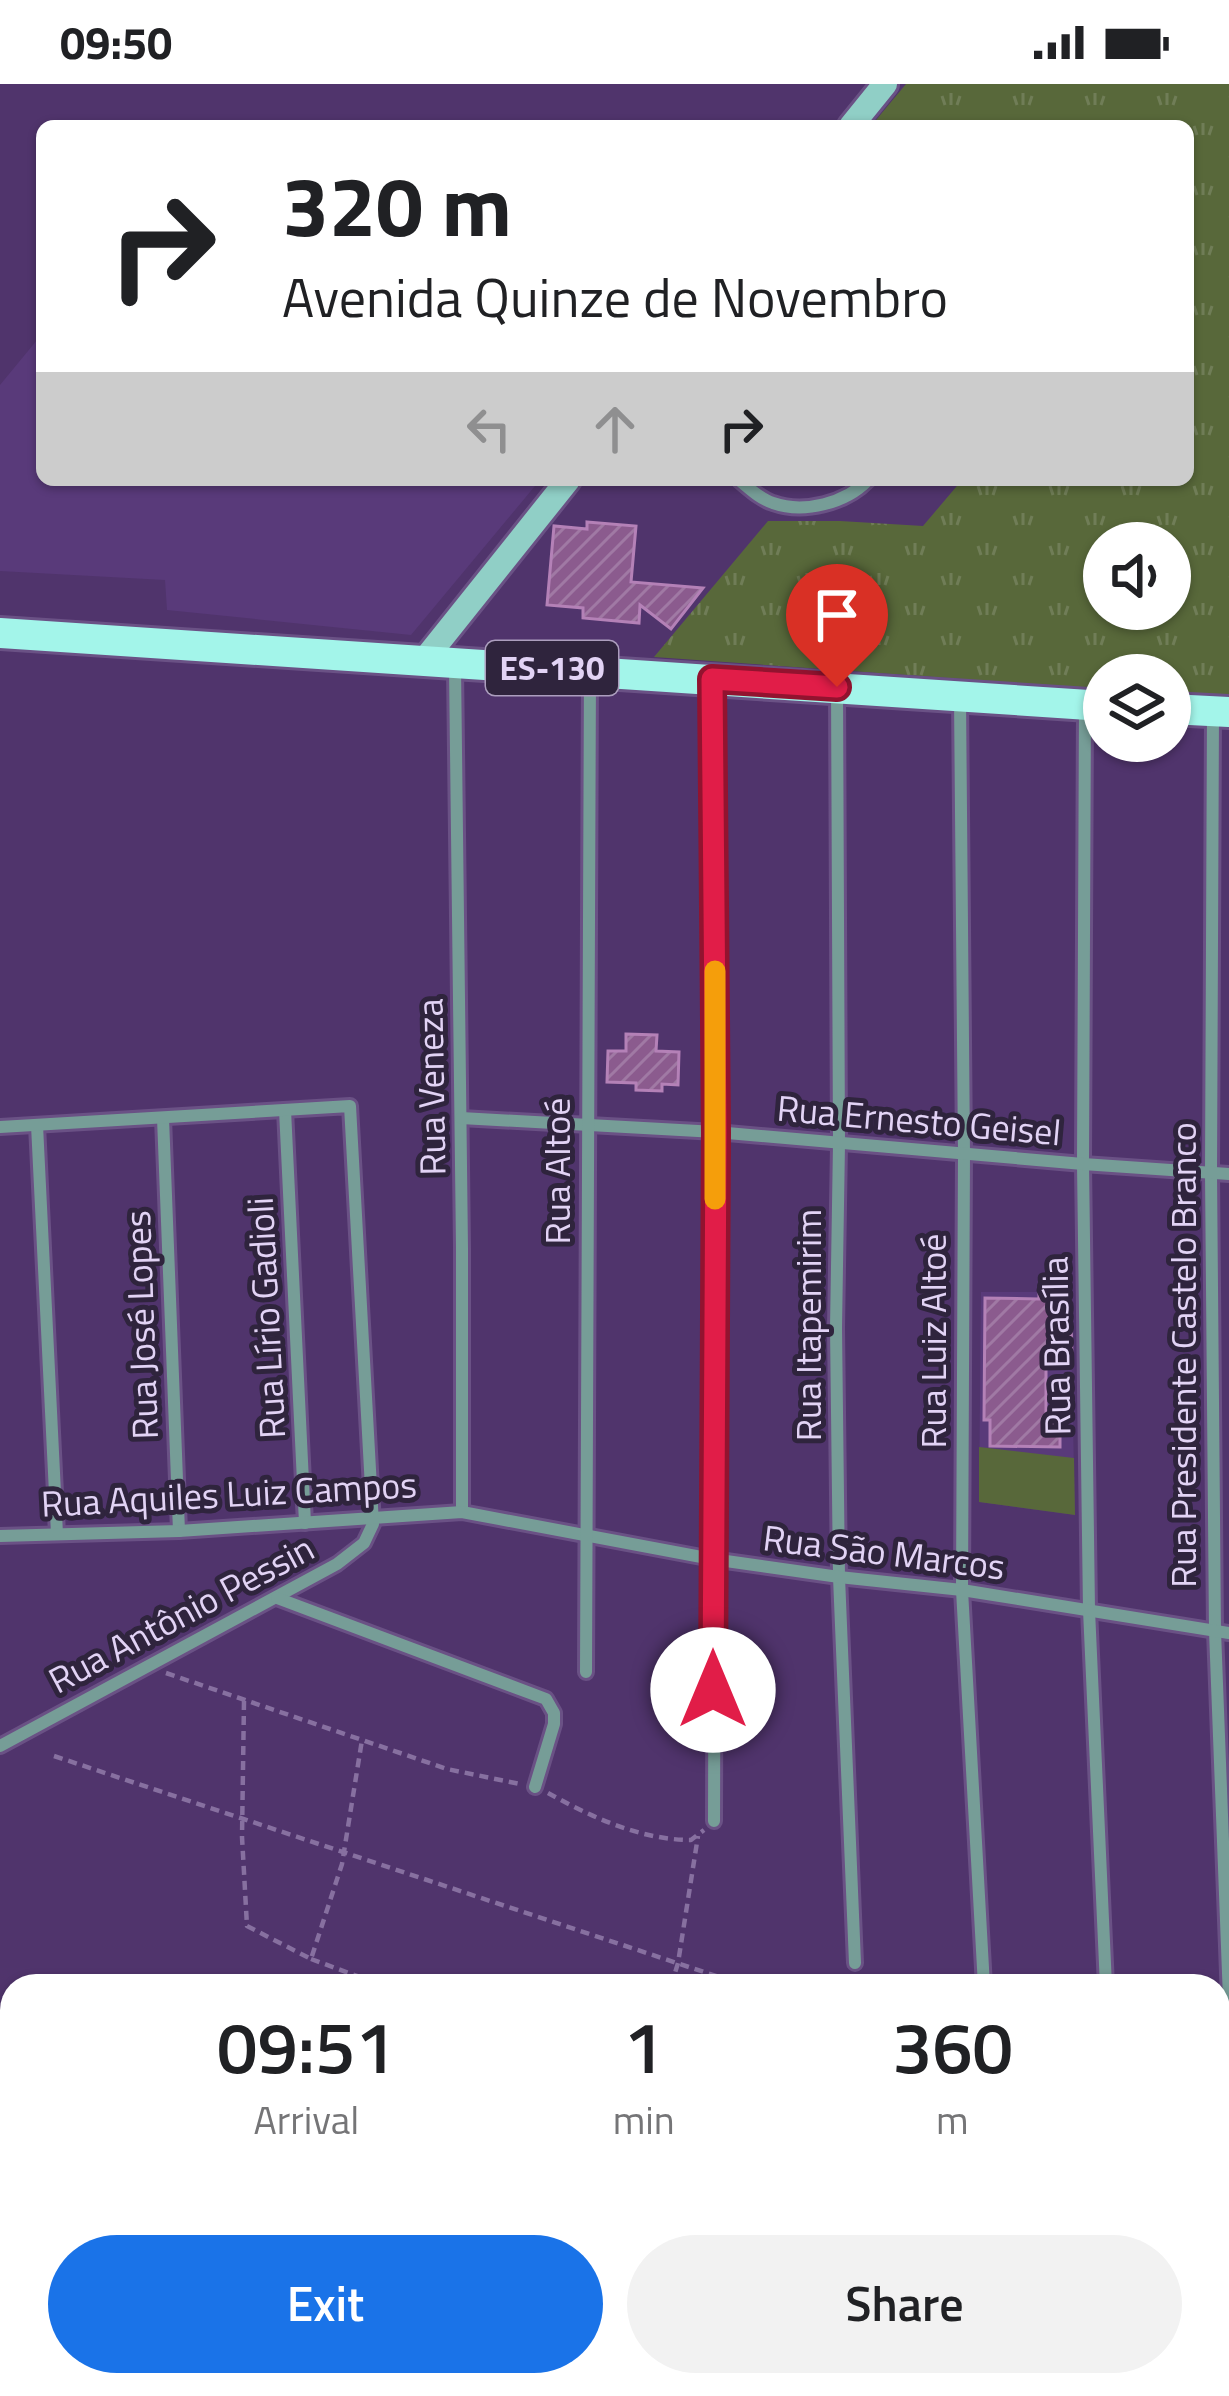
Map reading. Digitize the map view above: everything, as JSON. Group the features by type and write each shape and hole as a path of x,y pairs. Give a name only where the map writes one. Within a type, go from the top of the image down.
{"main road":[{"name":"ES-130","path":"0,633 1083,704"},
{"path":"1191,710 1221,712"}],"street":[{"path":"856,120 885,84"},
{"path":"440,660 564,486"},
{"path":"748,486 774,504 800,506 846,498 861,486"},
{"name":"Rua Veneza","path":"440,660 461,1118 462,1512"},
{"name":"Rua Altoé","path":"586,1672 590,670"},
{"path":"712,679 714,1820"},
{"name":"Rua Itapemirim","path":"837,687 838,1577 855,1963"},
{"name":"Rua Luiz Altoé","path":"960,696 962,1590 983,1974"},
{"name":"Rua Presidente Castelo Branco","path":"1221,712 1211,1173 1229,1974"},
{"name":"Rua Brasília","path":"1094,762 1084,1164 1090,1610 1105,1974"},
{"path":"0,1127 350,1106 372,1517"},
{"name":"Rua Lírio Gadioli","path":"285,1110 305,1523"},
{"name":"Rua José Lopes","path":"163,1118 179,1531"},
{"name":"Rua Ernesto Geisel","path":"461,1118 716,1132 1229,1174"},
{"path":"37,1125 56,1534"},
{"name":"Rua Aquiles Luiz Campos","path":"0,1536 179,1531 462,1512"},
{"name":"Rua São Marcos","path":"462,1512 712,1559 962,1590 1222,1632"},
{"name":"Rua Antônio Pessin","path":"0,1746 354,1552 370,1535 372,1517"},
{"path":"277,1598 546,1699 554,1724 535,1787"}],"path":[{"path":"149,1666 463,1773 535,1787 574,1808 633,1829 691,1840 714,1820"},
{"path":"244,1701 247,1926 352,1974"},
{"path":"311,1959 344,1853 362,1740"},
{"path":"54,1756 709,1974"},
{"path":"675,1974 698,1836"}],"shaded area":[{"path":"36,341 36,486 535,486 411,635 167,610 165,580 0,571 0,385"},
{"path":"981,1292 1070,1292 1075,1515 979,1502"}],"green space":[{"path":"906,84 1229,84 1229,696 1191,694 1191,654 1083,654 1083,688 654,657 768,521 923,526 957,486 1194,486 1194,120 876,120"},
{"path":"979,1447 1074,1458 1075,1515 979,1502"}],"building":[{"path":"587,522 636,526 631,582 703,588 671,629 640,605 639,623 583,618 583,608 547,605 554,526 587,529"},
{"path":"626,1034 657,1035 656,1051 679,1052 678,1085 662,1084 662,1091 636,1090 636,1083 607,1082 608,1051 626,1051"},
{"path":"1039,1292 1070,1292 1072,1356 1046,1357 1046,1415 1060,1415 1060,1447 990,1446 990,1420 984,1420 985,1298 1039,1299"}],"slow traffic":[{"path":"715,971 715,1199"}],"route":[{"path":"713,1690 712,679 837,687"}]}
